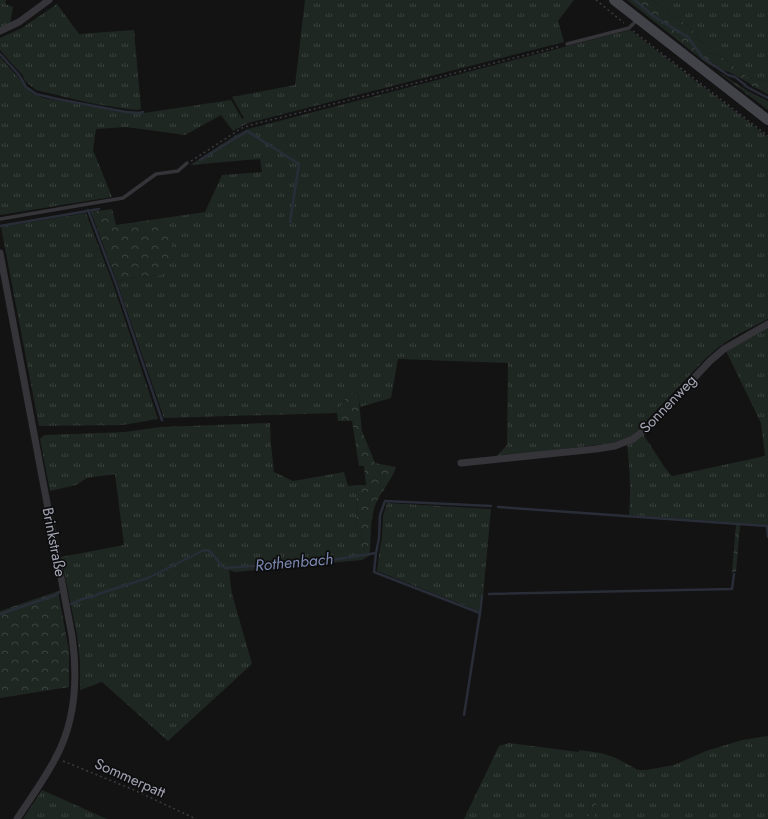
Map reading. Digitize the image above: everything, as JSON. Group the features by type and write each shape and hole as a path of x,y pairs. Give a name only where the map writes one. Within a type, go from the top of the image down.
{"main road":[{"path":"614,0 768,120"}],"street":[{"path":"0,31 19,22 49,0"},
{"name":"Brinkstraße","path":"0,253 75,656 76,689 67,730 56,758 17,819"},
{"name":"Sonnenweg","path":"461,463 596,449 615,446 633,439 649,426 710,361 724,349 768,324"}],"lane":[{"path":"567,44 629,28 638,19"},
{"path":"0,219 123,198 156,174 178,171 187,163"}],"path":[{"path":"596,0 629,28 768,136"},
{"path":"187,163 242,128 251,125 567,44"},
{"name":"Sommerpatt","path":"56,758 134,790 196,819"}],"green space":[{"path":"0,0 6,0 5,4 13,7 10,24 0,29"},
{"path":"305,0 574,0 558,21 564,42 248,123 233,131 221,115 185,135 126,127 96,129 93,150 112,197 0,215 0,57 33,94 43,98 137,114 231,100 242,119 244,118 232,97 295,85"},
{"path":"627,0 652,0 691,28 700,41 749,78 768,81 768,94 731,73 709,65"},
{"path":"652,0 768,0 768,81 749,78 700,41 691,28"},
{"path":"57,4 79,34 134,30 141,109 127,109 90,103 36,90 25,81 22,74 0,50 0,38 22,28"},
{"path":"630,30 768,137 768,319 737,335 720,346 706,358 632,436 613,443 496,457 507,445 508,363 398,359 391,398 360,407 358,393 349,392 337,413 164,418 117,282 127,278 162,275 165,227 157,219 205,212 222,175 262,172 260,159 190,165 236,135 248,129"},
{"path":"717,71 748,91 768,101 768,110"},
{"path":"112,209 116,225 157,219 167,229 172,239 172,245 162,275 127,278 117,282 91,212"},
{"path":"86,213 113,284 158,419 123,425 39,426 1,227"},
{"path":"768,328 768,525 629,515 630,480 627,445 643,434 665,468 672,476 765,456 761,423 726,351"},
{"path":"349,392 358,393 362,431 375,463 396,467 373,512 370,551 364,551 361,530 357,530 356,485 366,485 364,466 359,466 352,421 338,421 337,413"},
{"path":"270,423 274,472 293,481 344,472 348,486 356,485 357,530 361,530 364,551 370,551 369,556 362,560 235,572 229,570 232,594 252,664 168,741 102,682 80,690 80,662 77,635 61,557 124,545 115,474 87,478 76,485 50,491 40,439 45,435 125,432 160,427"},
{"path":"387,503 491,509 483,596 481,596 479,611 377,571 382,538 383,516"},
{"path":"736,525 740,525 736,572 732,572"},
{"path":"58,591 69,651 69,687 0,698 0,611"},
{"path":"768,736 768,819 594,819 597,801 595,799 585,819 464,819 499,746 509,743 579,752 579,750 601,753 616,758 638,770 646,770 674,765 706,751 742,740"},
{"path":"42,790 107,819 23,819"},
{"path":"595,799 597,801 594,819 585,819"}],"waterway":[{"path":"635,0 653,16 688,37 703,58 728,75 735,77 747,87 768,98"},
{"path":"0,54 19,75 26,87 36,94 126,112 143,112"},
{"path":"200,160 247,131 299,164 290,222"},
{"path":"0,226 99,209"},
{"path":"88,210 116,284 162,420"},
{"name":"Rothenbach","path":"71,604 85,598 93,597 98,594 148,578 204,550 210,551 225,568 332,560 376,553 379,538 380,515 385,501 491,506"},
{"path":"498,507 768,526"},
{"path":"767,526 768,537"},
{"path":"376,553 374,572 480,613 482,596"},
{"path":"489,594 732,589 734,574"},
{"name":"Rothenbach","path":"0,614 56,595 59,592"},
{"path":"464,715 480,613"}]}
